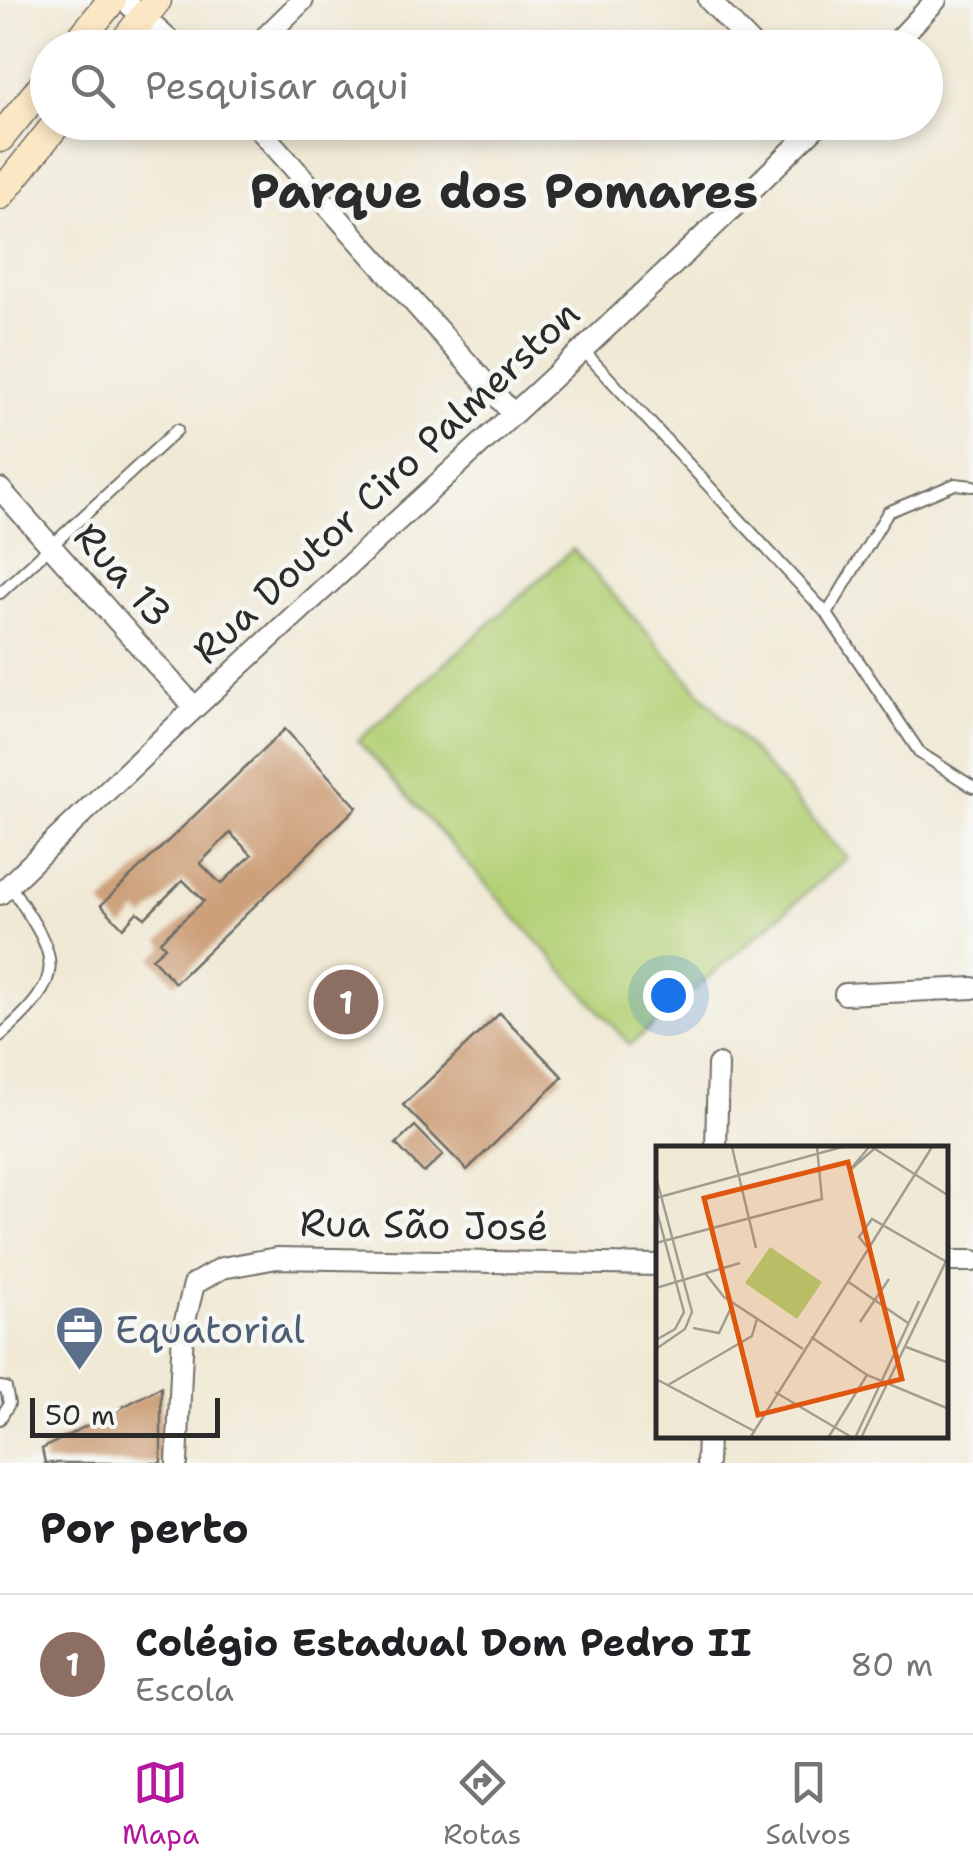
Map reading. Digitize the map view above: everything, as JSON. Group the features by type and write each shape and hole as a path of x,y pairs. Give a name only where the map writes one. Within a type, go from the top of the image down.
{"main road":[{"path":"88,30 112,0"},
{"path":"129,30 142,6"},
{"path":"0,138 30,101"},
{"path":"0,195 44,140"}],"street":[{"path":"272,30 303,0"},
{"path":"709,0 738,30"},
{"path":"908,30 936,0"},
{"path":"142,6 163,30"},
{"path":"270,140 513,414"},
{"name":"Rua Doutor Ciro Palmerston","path":"5,889 194,707 513,414 802,140"},
{"name":"Rua 13","path":"0,489 194,707"},
{"path":"845,994 973,988"},
{"path":"716,1146 718,1065"},
{"name":"Rua São José","path":"177,1463 183,1328 194,1284 222,1268 277,1258 656,1265"}],"lane":[{"path":"582,348 827,614 920,753 973,787"},
{"path":"0,594 178,430"},
{"path":"827,614 888,512 955,484 973,486"},
{"path":"0,1036 32,1007 51,971 48,943 5,889"},
{"path":"0,1386 6,1388 9,1404 0,1419"}],"green space":[{"path":"573,549 847,858 630,1045 358,741"}],"building":[{"path":"285,729 357,807 175,983 152,958 165,947 160,941 204,901 183,880 145,918 137,912 123,928 101,905","holes":["230,833 252,855 221,884 200,863"]},
{"path":"500,1013 563,1077 467,1170 403,1105"},
{"path":"415,1126 443,1155 424,1173 396,1144"},
{"path":"161,1387 161,1463 45,1463 42,1449"}],"place":[{"name":"Colégio Estadual Dom Pedro II","path":"346,1002"},
{"name":"Equatorial","path":"80,1372"}],"district":[{"name":"Parque dos Pomares","path":"504,191"}]}
